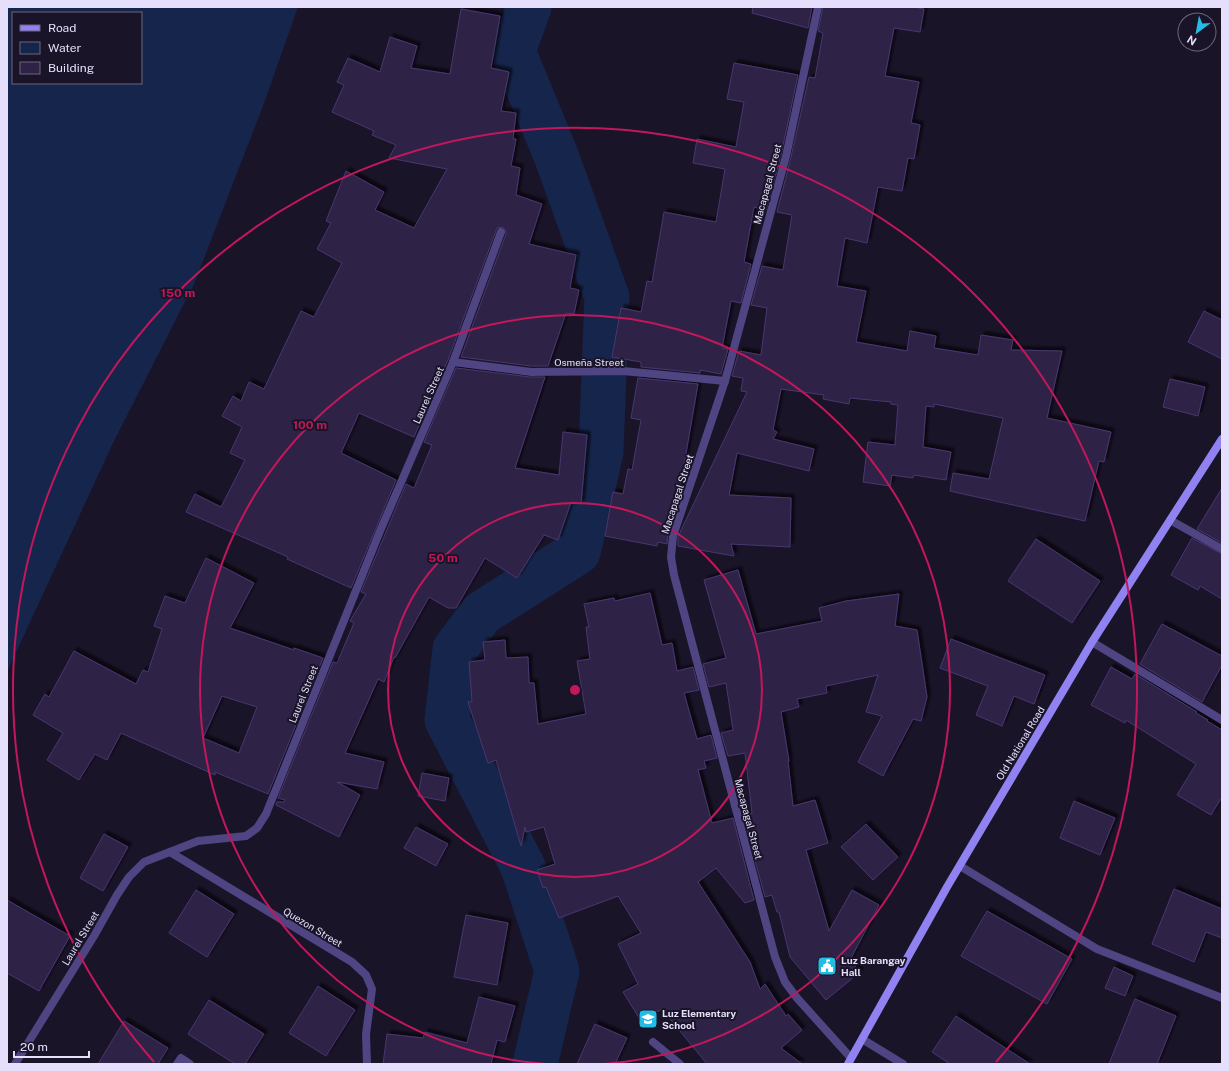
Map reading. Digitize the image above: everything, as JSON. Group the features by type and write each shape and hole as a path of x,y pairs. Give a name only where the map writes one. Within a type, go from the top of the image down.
{"main road":[{"name":"Old National Road","path":"849,1061 960,866 1092,642 1222,440"}],"street":[{"name":"Macapagal Street","path":"818,7 786,156 725,381 672,536 671,557 674,575 775,957 785,982 849,1061"},
{"name":"Laurel Street","path":"15,1064 94,936 117,895 129,877 144,862 198,841 246,836 257,828 266,814 380,531 454,362 501,232"},
{"name":"Osmeña Street","path":"454,362 532,372 623,371 725,381"},
{"path":"1170,520 1222,549"},
{"path":"1092,642 1222,720"},
{"name":"Quezon Street","path":"170,852 352,962 366,975 372,989 366,1034 367,1064"},
{"path":"960,866 1098,949 1222,998"},
{"path":"862,1039 902,1064"},
{"path":"653,1042 680,1064"},
{"path":"177,1064 181,1058 190,1064"}],"water":[{"path":"7,7 298,7 263,106 194,284 113,443 7,672"}],"building":[{"path":"753,7 812,7 808,28 752,13"},
{"path":"823,7 913,7 924,9 920,32 894,28 885,76 919,82 911,123 920,125 914,159 908,158 902,191 878,187 867,243 845,238 837,286 866,291 856,342 907,351 910,331 936,336 934,348 978,355 981,335 1013,340 1011,350 1062,351 1047,418 1111,432 1104,462 1099,461 1085,521 950,491 953,473 989,479 1003,418 934,404 934,407 926,406 923,447 951,452 946,480 914,475 913,478 892,475 890,486 863,482 868,442 895,445 898,405 891,404 891,402 850,398 849,404 823,399 824,395 781,389 773,430 777,432 773,439 814,449 809,471 737,453 729,495 791,498 790,547 731,544 734,556 678,546 678,537 682,528 747,392 741,391 743,378 732,376 739,351 761,355 767,308 751,305 762,266 783,270 792,215 777,212 809,77 815,78 823,33 818,31"},
{"path":"461,9 500,16 491,68 509,72 501,111 516,113 513,139 516,139 511,166 520,168 516,195 542,204 529,244 576,255 570,288 579,290 574,314 566,313 548,366 531,366 461,357 506,234 503,227 497,228 448,360 414,437 359,413 341,453 396,480 351,588 287,559 288,557 186,512 195,494 221,507 245,460 230,453 242,427 222,416 233,396 241,401 249,382 264,389 301,311 314,317 342,263 317,249 331,223 326,221 346,171 384,192 375,210 414,228 447,169 389,158 396,145 372,135 374,131 332,112 344,85 337,82 348,58 380,72 390,37 417,46 411,68 450,74"},
{"path":"734,63 798,75 781,155 766,210 754,207 744,262 751,264 741,303 731,301 722,348 728,349 721,374 700,370 700,373 641,367 641,362 612,357 621,308 641,312 647,281 652,282 664,212 716,222 725,169 693,163 697,139 736,147 744,102 727,99"},
{"path":"1204,311 1222,320 1222,359 1188,342"},
{"path":"456,368 530,377 545,377 515,468 559,475 563,432 587,435 581,504 571,502 558,540 544,535 517,578 485,558 456,608 448,608 429,597 395,658 394,657 384,682 378,679 345,753 384,762 377,789 337,782 360,795 339,837 276,805 277,802 284,802 285,800 278,798 333,662 337,663 354,623 350,621 366,594 361,592 406,484 414,488 432,445 424,442"},
{"path":"638,378 698,384 676,511 668,534 667,544 658,542 657,546 605,536 613,492 623,494 628,469 632,470 641,420 631,418"},
{"path":"1170,379 1205,387 1198,416 1163,407"},
{"path":"1222,488 1222,543 1197,529"},
{"path":"1192,538 1222,554 1222,599 1200,586 1198,590 1171,575"},
{"path":"1036,539 1100,581 1072,623 1008,581"},
{"path":"206,558 254,583 230,628 294,650 294,648 323,658 268,794 215,772 215,775 121,733 107,760 95,754 79,780 47,760 63,733 33,715 45,694 49,697 74,651 136,684 143,670 148,672 162,629 154,626 165,596 185,603","holes":["222,696 257,707 239,753 203,738"]},
{"path":"738,570 756,634 822,621 819,608 846,601 899,594 895,626 917,630 927,697 921,721 913,719 883,776 858,762 882,716 866,712 878,675 826,686 827,693 797,699 799,707 781,712 789,761 793,806 815,800 828,843 806,850 829,931 852,890 879,905 850,960 860,972 826,1000 790,957 779,912 777,912 772,895 765,897 743,816 752,813 745,753 728,756 721,733 733,730 726,683 709,687 703,664 726,658 704,580"},
{"path":"650,593 662,645 672,643 677,671 693,667 699,690 684,693 697,739 711,735 717,758 704,761 706,768 698,770 712,823 733,818 754,900 745,903 716,868 698,882 750,962 760,989 765,984 786,1016 788,1014 802,1030 781,1048 802,1064 707,1064 662,1009 641,1021 623,992 638,984 618,944 641,933 618,896 559,918 546,887 543,888 537,870 555,864 544,827 526,832 525,827 521,846 496,760 488,763 468,702 472,701 469,662 485,660 483,642 505,640 506,658 528,657 529,683 534,683 538,724 586,714 577,661 590,659 586,627 589,627 584,604 614,598 615,601"},
{"path":"1162,624 1222,656 1222,665 1202,702 1140,664"},
{"path":"951,639 1045,675 1034,704 1014,696 1002,726 976,715 988,686 940,668"},
{"path":"1111,667 1132,679 1135,674 1197,712 1196,713 1208,720 1207,721 1222,730 1222,797 1211,815 1177,795 1196,764 1126,720 1125,723 1091,705"},
{"path":"422,773 449,778 445,801 418,796"},
{"path":"1074,801 1115,818 1100,855 1060,838"},
{"path":"866,824 898,857 873,880 841,847"},
{"path":"416,827 448,844 436,866 404,848"},
{"path":"104,834 128,847 103,891 80,878"},
{"path":"1174,889 1222,909 1222,938 1206,932 1194,962 1152,944"},
{"path":"196,890 234,914 207,957 169,933"},
{"path":"7,900 70,936 39,991 7,973"},
{"path":"987,911 1072,959 1047,1004 961,956"},
{"path":"466,915 508,923 497,985 454,977"},
{"path":"1114,967 1133,976 1125,996 1105,988"},
{"path":"318,986 355,1010 326,1056 289,1033"},
{"path":"479,997 515,1006 505,1042 497,1040 491,1064 383,1064 387,1034 423,1038 425,1032 467,1043"},
{"path":"1135,999 1176,1016 1157,1064 1109,1064"},
{"path":"209,1000 264,1034 245,1064 235,1064 188,1034"},
{"path":"956,1016 1030,1064 950,1064 932,1052"},
{"path":"124,1021 168,1048 158,1064 98,1064"},
{"path":"595,1024 627,1038 615,1064 577,1064"}],"waterway":[{"path":"529,7 513,51 557,158 607,297 601,452 578,552 482,613 455,649 447,720 523,867 557,971 535,1064"}],"place":[{"name":"Luz Barangay Hall","path":"827,966"},
{"name":"Luz Elementary School","path":"648,1019"}]}
